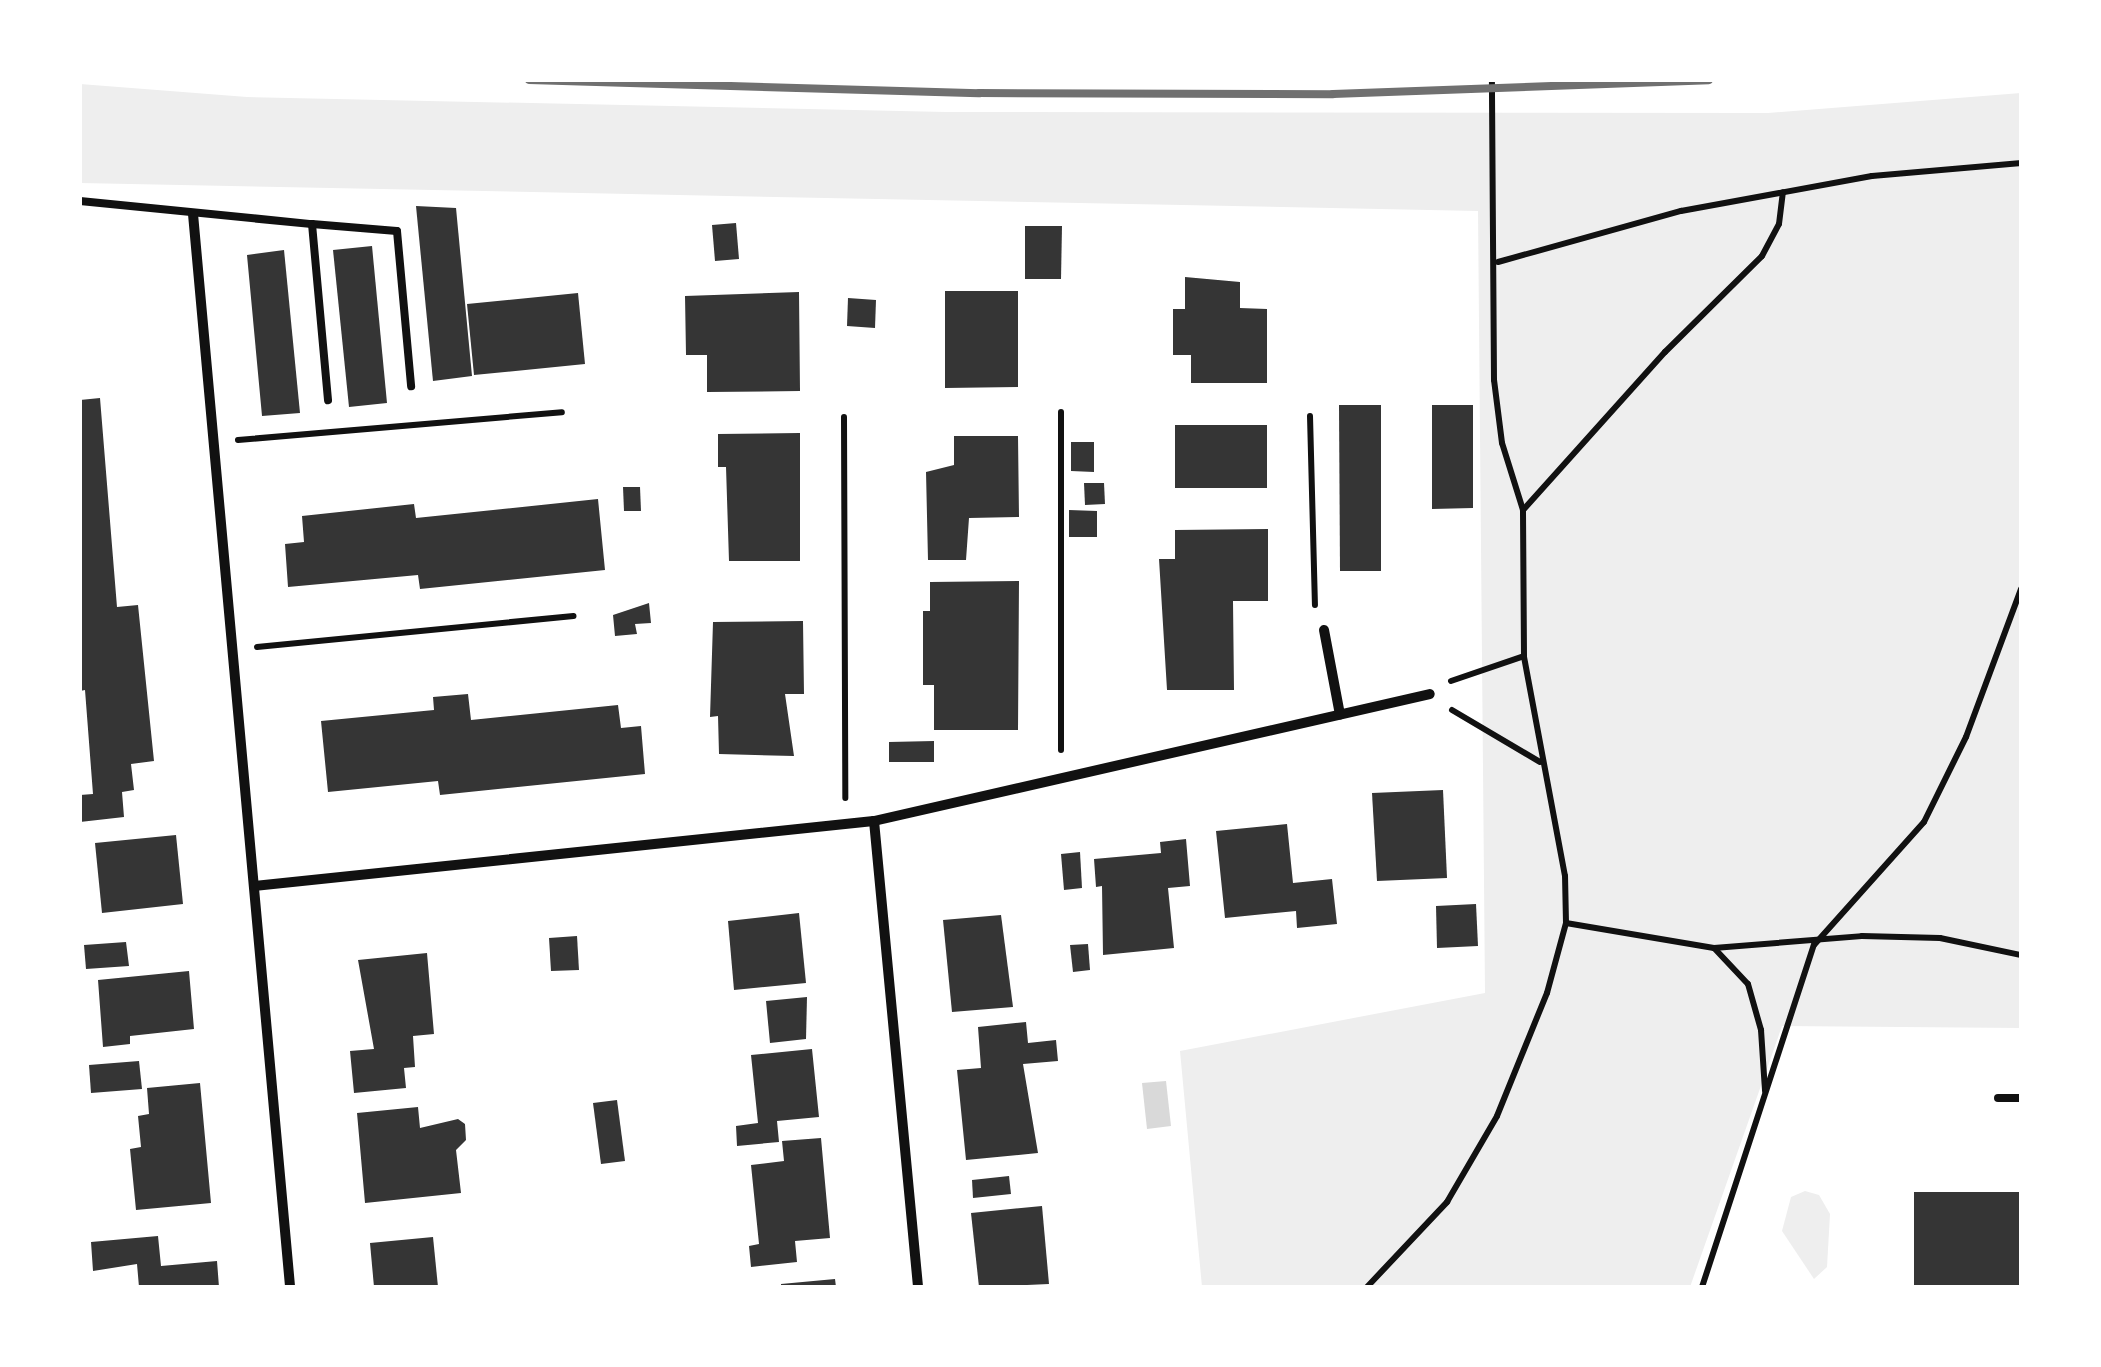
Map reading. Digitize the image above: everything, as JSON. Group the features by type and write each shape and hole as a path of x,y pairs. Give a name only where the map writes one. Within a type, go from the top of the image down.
{"street":[{"path":"193,214 290,1287"},
{"path":"1324,630 1340,714"},
{"path":"254,886 874,821 1430,694"},
{"path":"874,821 918,1287"}],"lane":[{"path":"80,201 397,231 412,386"},
{"path":"312,224 328,400"},
{"path":"1998,1098 2021,1098"}],"path":[{"path":"1367,1287 1447,1202 1498,1116 1547,993 1566,923 1566,876 1541,763 1524,656 1524,510 1502,443 1494,380 1498,262 1492,80"},
{"path":"1498,262 1682,211 1783,192 1872,176 2021,164"},
{"path":"1524,510 1665,352 1762,256 1779,224 1783,192"},
{"path":"212,442 562,412"},
{"path":"1061,412 1061,781"},
{"path":"1310,416 1310,593 1324,630"},
{"path":"844,417 845,825"},
{"path":"1702,1287 1814,944 1924,822 1966,736 2021,590"},
{"path":"231,650 573,616"},
{"path":"1430,694 1524,656"},
{"path":"1430,694 1541,763"},
{"path":"1566,923 1714,948 1814,944 1862,936 1940,938 2021,955"},
{"path":"1714,948 1748,984 1761,1030 1766,1097"}],"shaded area":[{"path":"80,84 247,97 946,112 1768,113 2021,93 2021,1028 1782,1026 1690,1287 1202,1287 1180,1051 1485,993 1478,211 80,183"},
{"path":"1166,1081 1171,1126 1147,1129 1142,1083"},
{"path":"1805,1191 1819,1195 1830,1214 1827,1267 1814,1279 1782,1231 1791,1197"}],"building":[{"path":"416,206 456,208 472,376 433,381"},
{"path":"736,223 739,259 715,261 712,225"},
{"path":"1025,226 1062,226 1061,279 1025,279"},
{"path":"372,246 387,403 349,407 333,250"},
{"path":"284,250 300,413 262,416 247,255"},
{"path":"1185,277 1240,282 1240,308 1267,309 1267,383 1191,383 1191,355 1173,355 1173,309 1185,309"},
{"path":"945,291 1018,291 1018,387 945,388"},
{"path":"799,292 800,391 707,392 707,355 686,355 685,296"},
{"path":"578,293 585,364 474,375 467,304"},
{"path":"848,298 876,300 875,328 847,326"},
{"path":"100,398 117,607 138,605 154,761 131,764 134,790 122,792 124,817 80,822 80,795 93,794 85,690 80,691 80,400"},
{"path":"1339,405 1381,405 1381,571 1340,571"},
{"path":"1432,405 1473,405 1473,508 1432,509"},
{"path":"1175,425 1267,425 1267,488 1175,488"},
{"path":"800,433 800,561 729,561 726,467 718,467 718,434"},
{"path":"954,436 1018,436 1019,517 969,518 966,560 928,560 926,472 954,465"},
{"path":"1071,442 1094,442 1094,472 1071,471"},
{"path":"1084,483 1104,483 1105,504 1085,505"},
{"path":"623,487 640,487 641,511 624,511"},
{"path":"598,499 605,570 420,589 418,575 288,587 285,544 304,542 302,516 414,504 416,518"},
{"path":"1069,510 1097,511 1097,537 1069,537"},
{"path":"1268,529 1268,601 1233,601 1234,690 1167,690 1159,559 1175,559 1175,530"},
{"path":"1019,581 1018,730 934,730 934,685 923,685 923,611 930,611 930,582"},
{"path":"649,603 651,623 635,624 637,634 615,636 613,615"},
{"path":"803,621 804,694 785,694 794,756 719,754 718,716 710,717 713,622"},
{"path":"468,694 471,720 618,705 621,728 641,726 645,774 440,795 438,781 328,792 321,721 434,710 433,697"},
{"path":"934,741 934,762 889,762 889,742"},
{"path":"1443,790 1447,878 1377,881 1372,793"},
{"path":"1287,824 1293,883 1332,879 1337,924 1297,928 1296,911 1225,918 1216,831"},
{"path":"176,835 183,904 102,913 95,843"},
{"path":"1186,839 1190,886 1168,888 1174,948 1103,955 1102,886 1096,887 1094,859 1161,853 1160,842"},
{"path":"1080,852 1082,888 1064,890 1061,854"},
{"path":"1476,904 1478,946 1437,948 1436,906"},
{"path":"799,913 806,983 734,990 728,921"},
{"path":"1001,915 1013,1007 952,1012 943,920"},
{"path":"577,936 579,970 551,971 549,938"},
{"path":"126,942 129,966 86,969 84,945"},
{"path":"1088,944 1090,970 1073,972 1070,945"},
{"path":"427,953 434,1034 413,1036 415,1067 404,1068 406,1088 354,1093 350,1051 374,1049 358,960"},
{"path":"189,971 194,1029 130,1036 130,1044 103,1047 98,980"},
{"path":"807,997 806,1039 770,1043 766,1001"},
{"path":"1026,1022 1028,1043 1056,1040 1058,1061 1023,1064 1038,1153 966,1160 957,1070 981,1068 978,1027"},
{"path":"812,1049 819,1117 777,1121 779,1142 737,1146 736,1126 758,1123 751,1055"},
{"path":"139,1061 142,1089 91,1093 89,1065"},
{"path":"200,1083 211,1203 136,1210 130,1149 141,1147 138,1116 149,1114 147,1088"},
{"path":"617,1100 625,1161 601,1164 593,1103"},
{"path":"418,1107 420,1128 458,1119 465,1124 466,1140 456,1150 461,1193 365,1203 357,1113"},
{"path":"821,1138 830,1238 795,1241 797,1262 751,1267 749,1246 759,1244 751,1165 784,1161 782,1141"},
{"path":"1009,1176 1011,1194 973,1198 972,1180"},
{"path":"1914,1192 2021,1192 2021,1287 1914,1287"},
{"path":"1042,1206 1049,1284 979,1287 971,1213"},
{"path":"158,1236 161,1266 217,1261 219,1287 139,1287 137,1264 93,1271 91,1242"},
{"path":"433,1237 438,1287 374,1287 370,1243"},
{"path":"835,1279 836,1287 781,1287 781,1284"}],"railway":[{"path":"529,80 979,93 1333,94 1709,80"}]}
